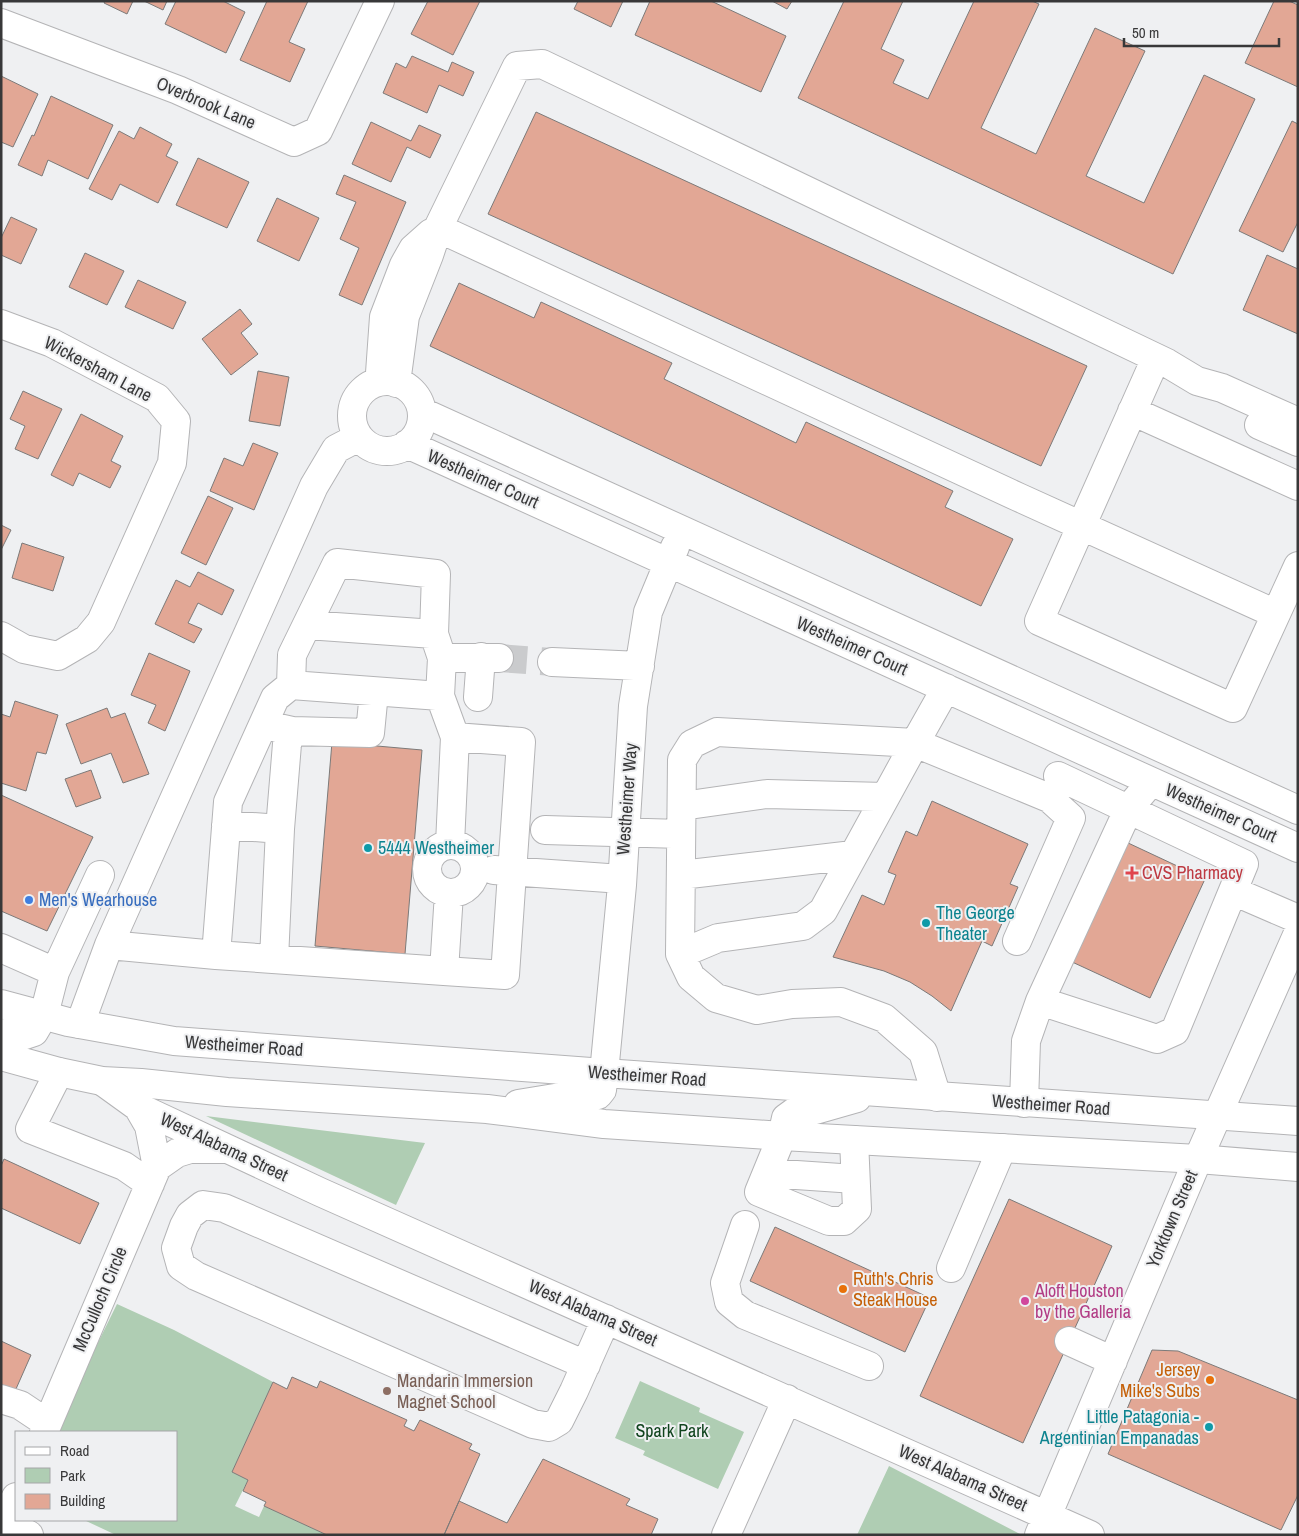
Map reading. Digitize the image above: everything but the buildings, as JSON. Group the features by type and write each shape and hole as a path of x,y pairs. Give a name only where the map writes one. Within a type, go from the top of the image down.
{"street":[{"name":"Overbrook Lane","path":"1,23 178,90 294,142 318,131 380,1"},
{"path":"388,382 405,316 438,228 517,66 542,64 1156,358 1197,381 1222,388 1298,422"},
{"path":"438,228 1276,614"},
{"name":"Wickersham Lane","path":"1,324 52,343 157,398 176,421 172,464 101,622 87,639 58,656 24,649 1,636"},
{"path":"1156,358 1039,621 1233,708 1298,566"},
{"path":"1197,381 1216,406 1298,442"},
{"path":"80,1024 109,945 314,486 336,448 359,437 352,415 354,404 360,394 369,386 388,382 406,387 419,402 422,412"},
{"path":"1132,411 1298,486"},
{"name":"Westheimer Court","path":"359,437 371,447 387,451 397,449 414,438 422,421 422,412 682,532 1298,810"},
{"name":"Westheimer Court","path":"407,444 1298,848"},
{"name":"Westheimer Way","path":"487,1109 573,1096 590,1097 598,1095 602,1090 622,879 633,706 648,612 682,532"},
{"path":"291,685 292,655 337,563 436,574 440,696 455,737 450,844"},
{"path":"307,625 438,646 490,657 478,697"},
{"path":"552,662 640,666"},
{"path":"216,955 228,802 275,698 291,685 440,696"},
{"path":"680,954 718,938 803,926 823,911 946,688"},
{"path":"263,725 292,731 370,734 374,692"},
{"path":"1054,787 1088,714"},
{"path":"274,959 280,829 287,744 292,731"},
{"path":"937,1097 923,1052 884,1018 842,1002 792,1004 757,1010 716,998 692,977 680,954 682,760 692,744 717,732 915,743 1054,787 1129,808 1244,864"},
{"path":"109,945 216,955 505,975 521,742 455,737"},
{"path":"1024,1103 1026,1041 1040,1002 1129,808 1151,782"},
{"path":"1017,941 1072,818 1054,787"},
{"path":"682,806 767,794 885,797"},
{"path":"226,825 280,829"},
{"path":"545,830 681,834"},
{"path":"1040,1002 1157,1039 1174,1031 1244,864 1261,831"},
{"path":"450,844 465,848 474,861 475,869 474,877 465,889 449,893 441,891 429,880 426,864 429,856 435,850 450,844"},
{"path":"681,875 854,855"},
{"path":"475,869 622,879"},
{"path":"1,1033 22,1036 34,1032 44,1015 55,972 100,875"},
{"path":"1233,891 1298,919"},
{"path":"444,971 449,893"},
{"name":"Yorktown Street","path":"1044,1525 1198,1159 1298,933"},
{"path":"1,948 55,972"},
{"name":"Westheimer Road","path":"1,1004 80,1024 174,1041 1217,1117 1298,1121"},
{"path":"1,1056 59,1072 102,1081 227,1092 487,1109 604,1124 1298,1166"},
{"path":"59,1072 30,1129 124,1166 153,1175"},
{"name":"West Alabama Street","path":"102,1081 138,1108 606,1320 787,1399 1044,1525 1090,1535"},
{"path":"869,1366 746,1315 729,1302 725,1283 782,1136 786,1118 797,1110 815,1110 875,1092"},
{"path":"138,1108 149,1126 153,1175"},
{"path":"756,1200 829,1221 844,1221 857,1209 854,1140"},
{"path":"950,1268 1002,1148"},
{"path":"153,1175 177,1153 190,1149 228,1149"},
{"name":"McCulloch Circle","path":"46,1428 153,1175"},
{"path":"756,1200 855,1179"},
{"path":"586,1365 224,1208 203,1205 190,1215 176,1248 182,1266 196,1276 533,1424 549,1427 559,1420 586,1365 606,1320"},
{"path":"1069,1341 1113,1361"},
{"path":"1,1399 20,1405 46,1428"},
{"path":"726,1535 787,1399"},
{"path":"15,1499 2,1524 29,1535"}],"green space":[{"path":"206,1116 425,1143 396,1205"},
{"path":"117,1304 174,1330 273,1382 232,1472 248,1480 235,1506 259,1517 264,1506 327,1535 116,1535 86,1521 178,1521 178,1431 54,1431"},
{"name":"Spark Park","path":"640,1381 700,1408 699,1412 744,1432 718,1489 643,1455 645,1451 615,1438"},
{"path":"889,1466 1020,1534 1020,1535 857,1535"}],"tunnel":[{"path":"499,658 552,662"}],"place":[{"name":"5444 Westheimer","path":"368,848"},
{"name":"CVS Pharmacy","path":"1132,873"},
{"name":"Men's Wearhouse","path":"29,900"},
{"name":"The George Theater","path":"926,923"},
{"name":"Ruth's Chris Steak House","path":"843,1289"},
{"name":"Aloft Houston by the Galleria","path":"1025,1301"},
{"name":"Jersey Mike's Subs","path":"1210,1380"},
{"name":"Mandarin Immersion Magnet School","path":"387,1391"},
{"name":"Little Patagonia - Argentinian Empanadas","path":"1209,1427"}]}
